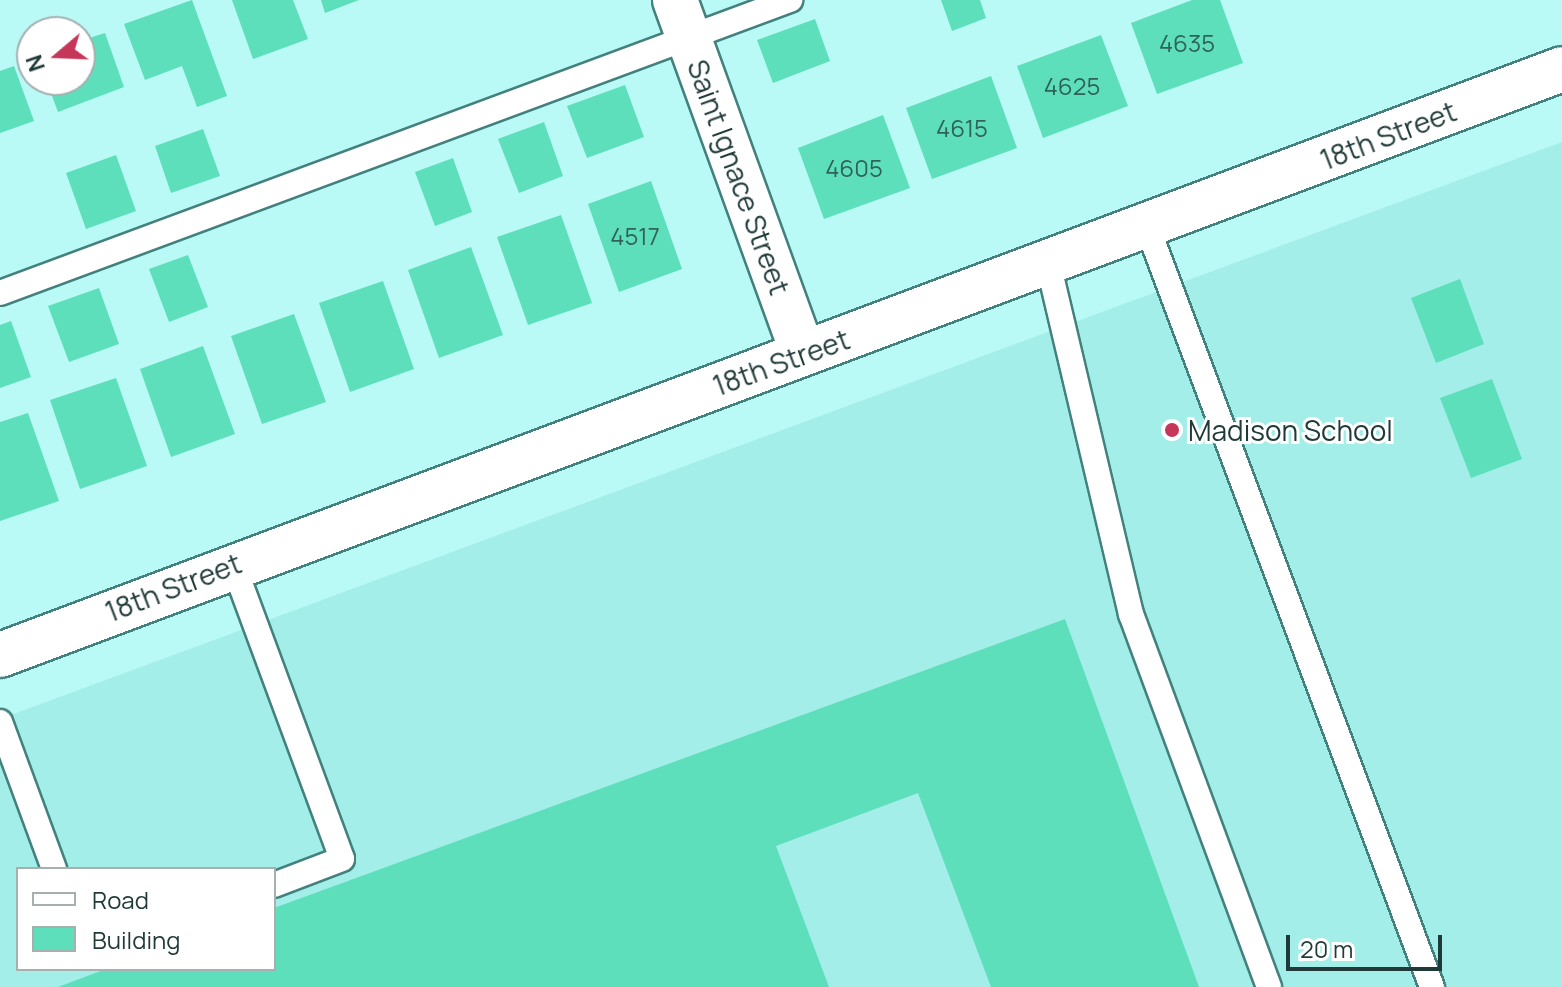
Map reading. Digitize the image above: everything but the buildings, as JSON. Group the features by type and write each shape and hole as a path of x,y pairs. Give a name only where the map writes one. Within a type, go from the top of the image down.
{"street":[{"name":"Saint Ignace Street","path":"682,19 803,353"},
{"name":"18th Street","path":"0,655 233,564 1562,69"}],"lane":[{"path":"0,293 682,19 790,0"},
{"path":"1147,226 1432,987"},
{"path":"1048,263 1131,614 1269,987"},
{"path":"233,564 342,859 276,884"},
{"path":"0,722 53,867"}],"shaded area":[{"name":"Madison School","path":"1562,142 1562,987 0,987 0,719"}],"place":[{"name":"Madison School","path":"1172,430"}]}
